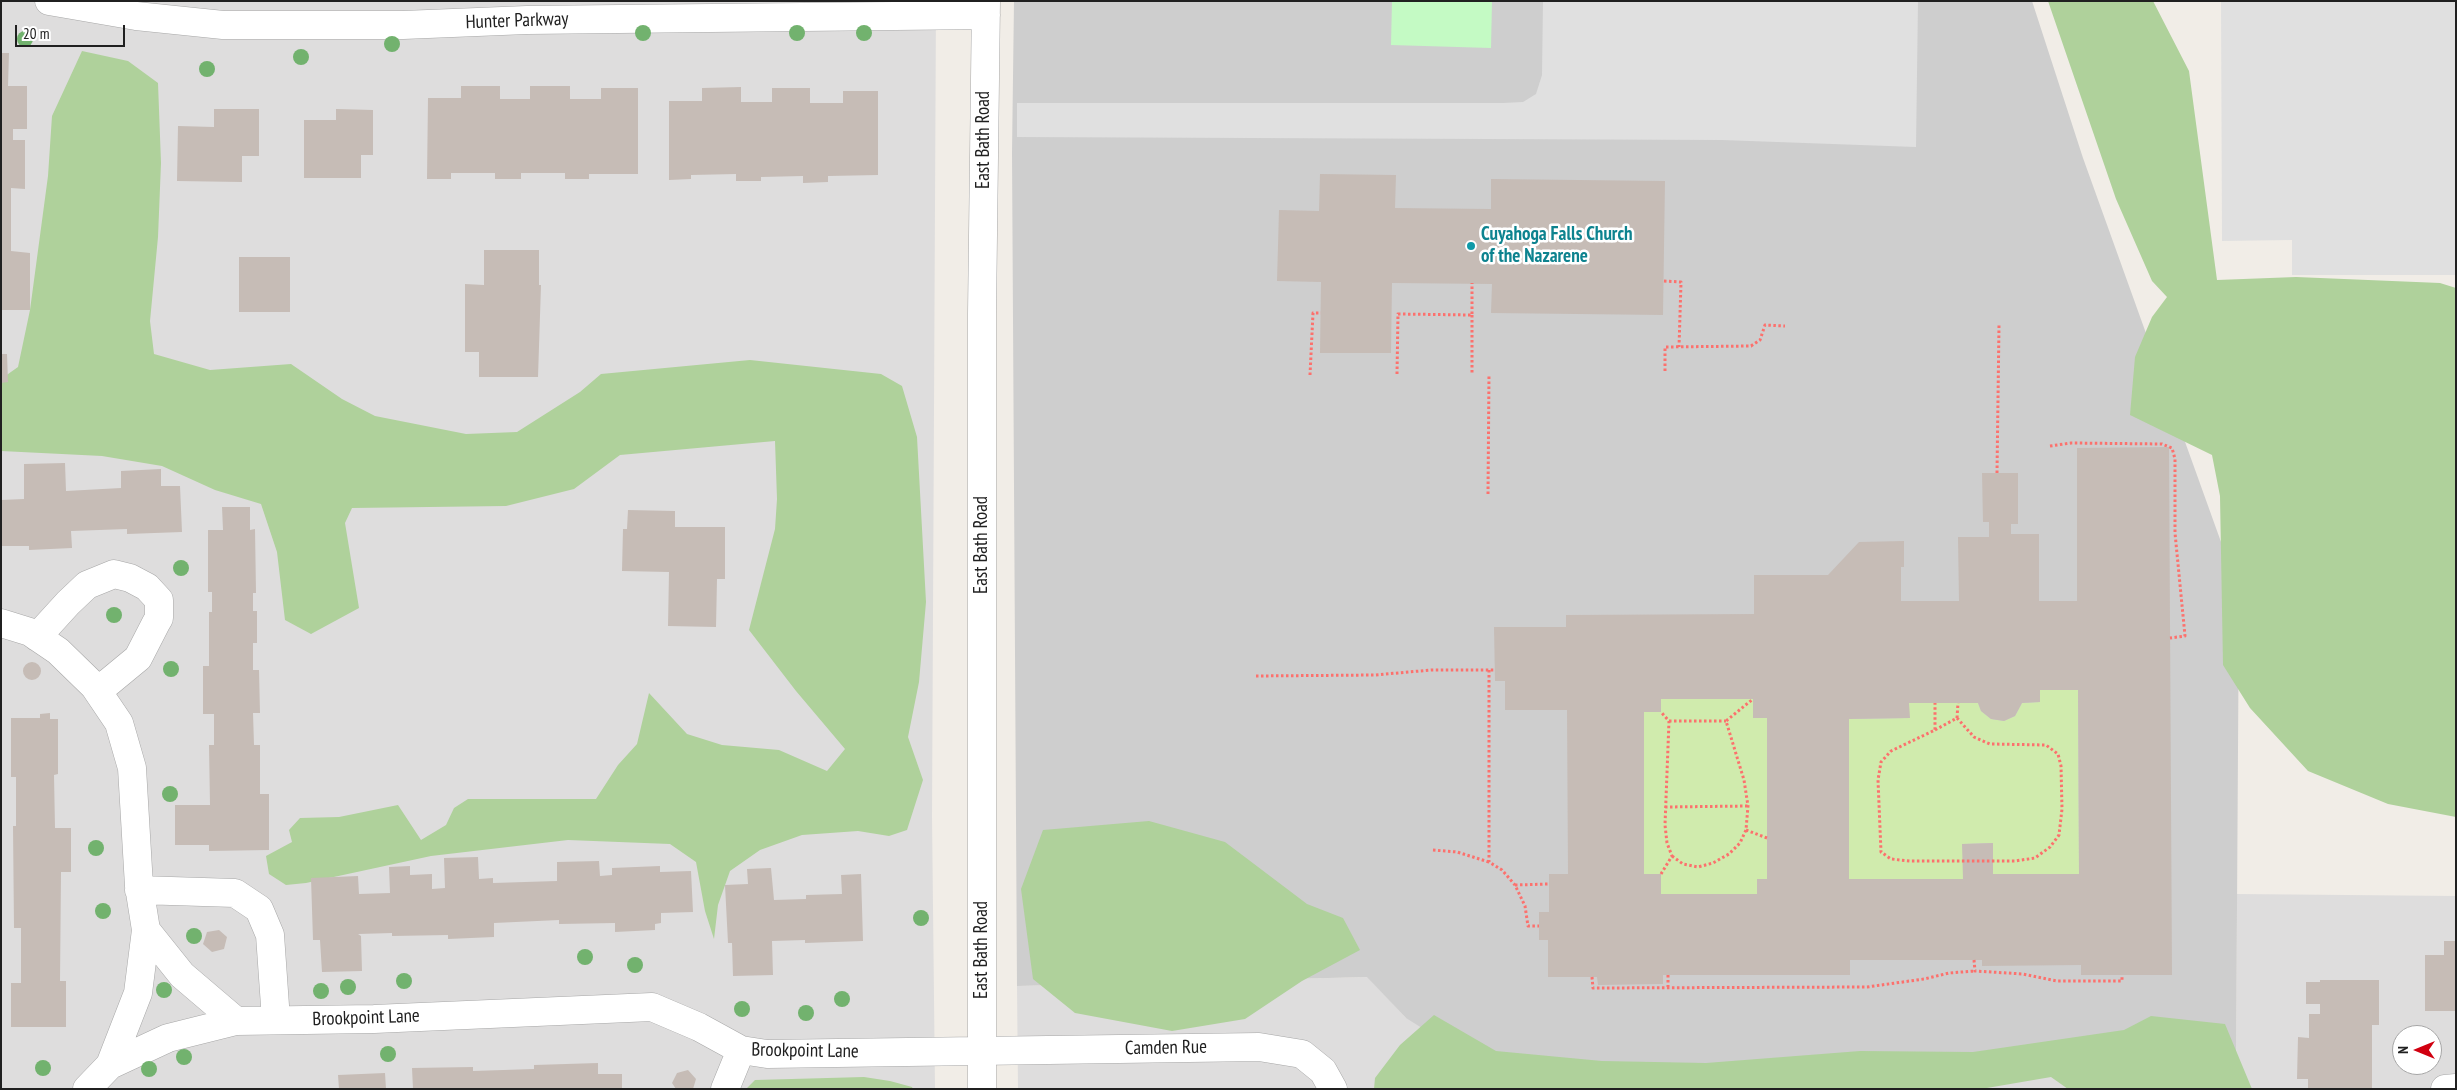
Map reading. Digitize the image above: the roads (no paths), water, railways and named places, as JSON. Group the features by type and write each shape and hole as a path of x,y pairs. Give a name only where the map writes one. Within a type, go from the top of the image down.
{"street":[{"name":"Hunter Parkway","path":"49,1 136,16 224,25 403,25 986,8"},
{"name":"East Bath Road","path":"982,1089 982,313 986,8"},
{"path":"37,637 68,602 87,585 114,574 130,578 147,587 159,600 159,618 138,658 98,691"},
{"path":"1,623 37,637 58,651 98,691 119,723 132,768 139,890 146,930 138,994 110,1065 87,1089"},
{"path":"139,890 235,893 259,909 270,935 276,1020"},
{"path":"146,930 182,976 236,1021"},
{"name":"Brookpoint Lane","path":"110,1065 168,1038 236,1021 374,1019 652,1007 699,1027 741,1050 768,1054 982,1050"},
{"name":"Camden Rue","path":"982,1050 1259,1047 1302,1054 1323,1071 1333,1089"},
{"path":"725,1089 741,1050"},
{"path":"2445,1089 2456,1088"}],"place":[{"name":"Cuyahoga Falls Church of the Nazarene","path":"1471,246"}]}
